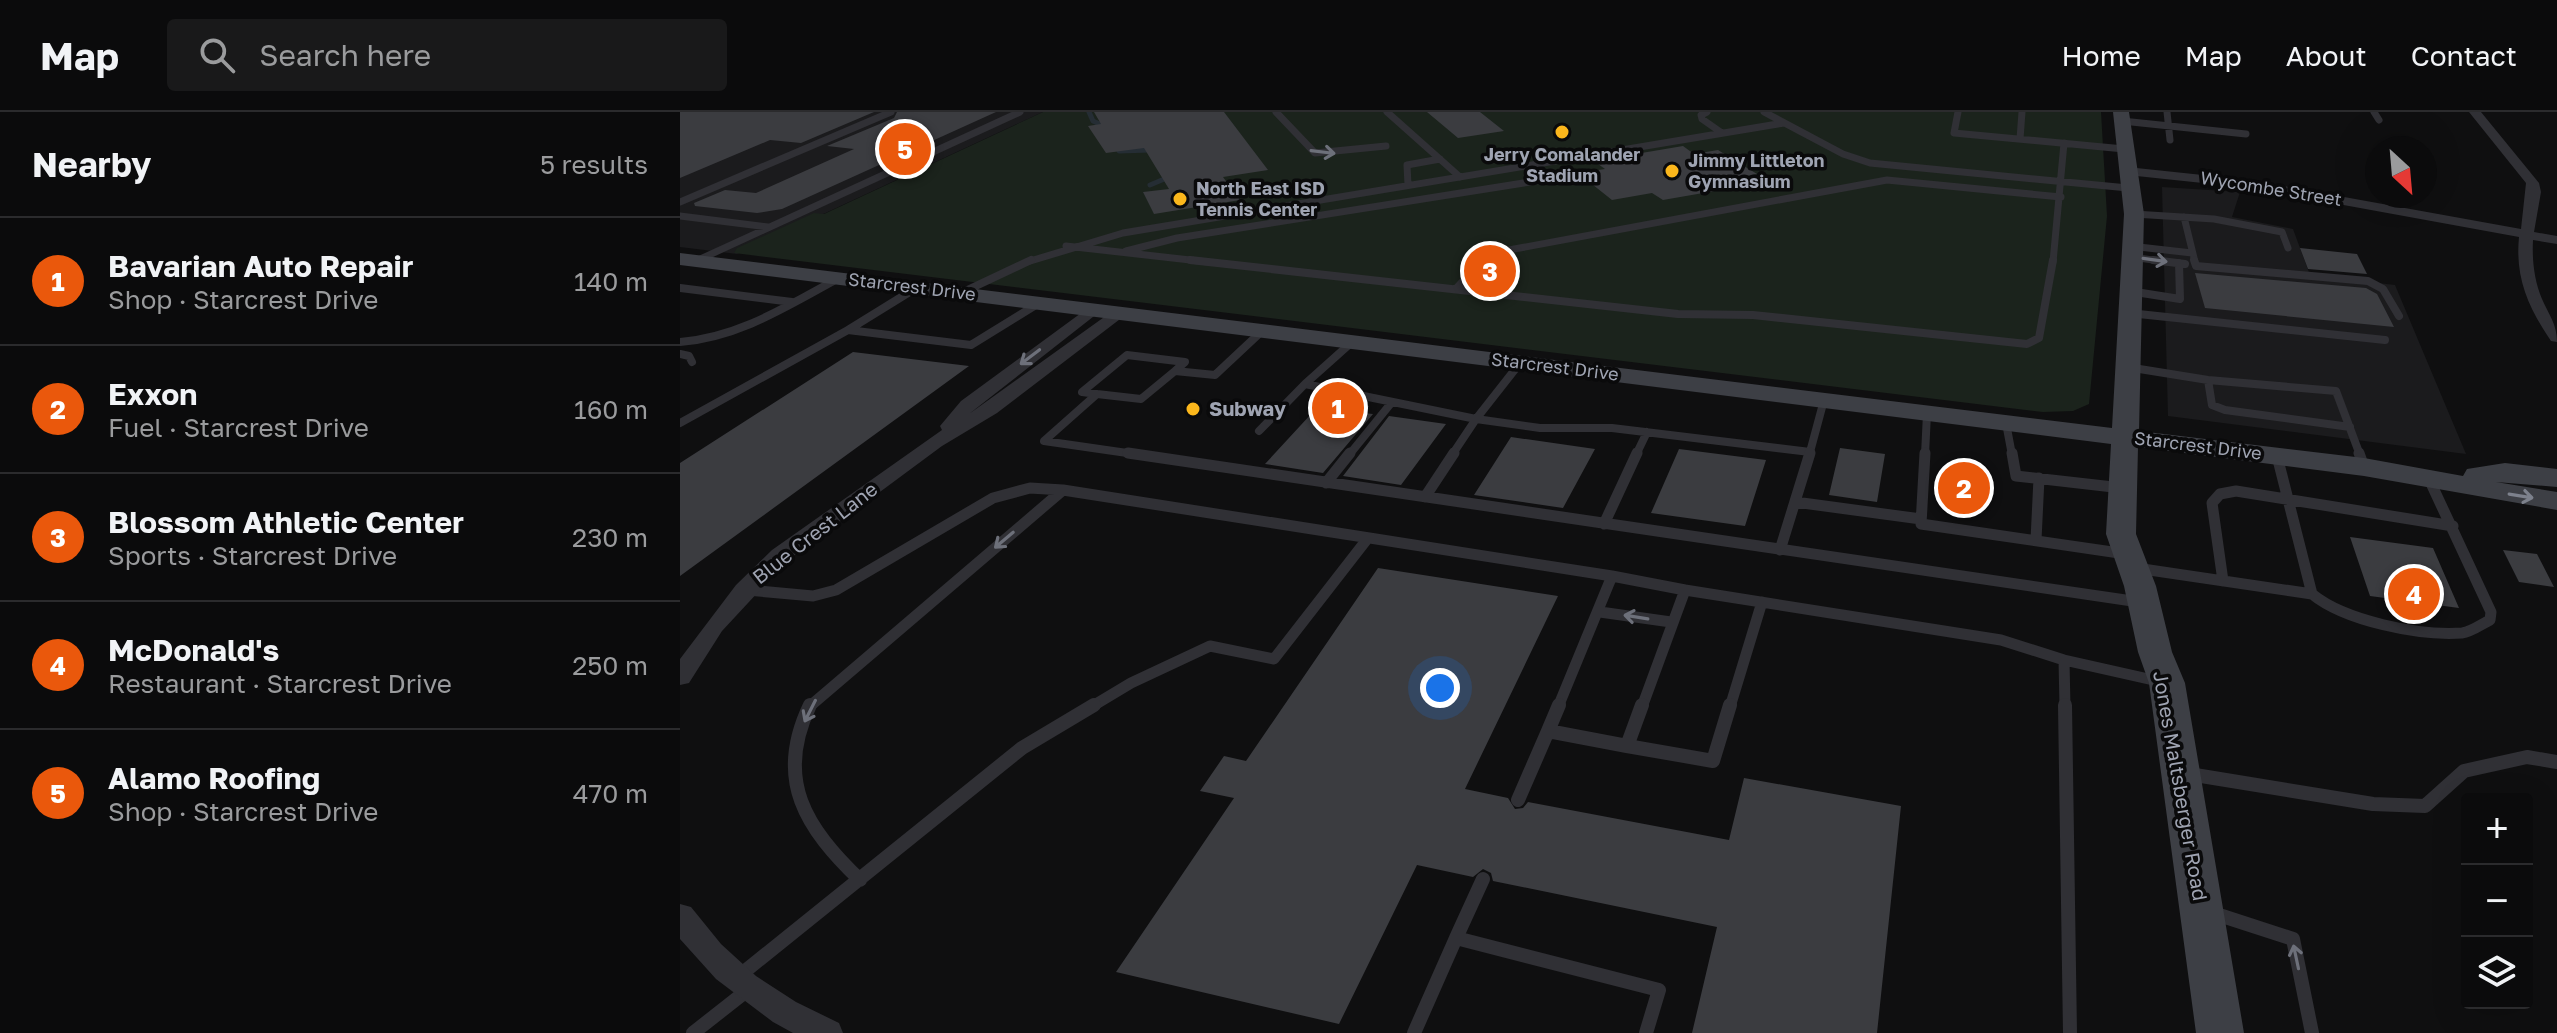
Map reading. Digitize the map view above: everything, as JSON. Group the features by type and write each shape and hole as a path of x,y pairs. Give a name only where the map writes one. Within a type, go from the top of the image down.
{"main road":[{"name":"Jones Maltsberger Road","path":"2121,117 2134,214 2130,251 2121,534 2167,683 2220,1033"},
{"name":"Starcrest Drive","path":"688,260 2364,467 2557,501"},
{"name":"Starcrest Drive","path":"2429,479 2505,472 2557,478"}],"street":[{"path":"2475,112 2532,183 2534,192 2523,271 2531,296 2557,337"},
{"name":"Wycombe Street","path":"2128,179 2250,184 2557,240"},
{"name":"Blue Crest Lane","path":"935,442 967,405 1092,310"},
{"name":"Blue Crest Lane","path":"682,670 744,590 780,555 935,442 991,409 1120,313"},
{"path":"680,916 742,984 827,1033"}],"lane":[{"path":"680,202 891,112"},
{"path":"688,260 768,227 886,171 928,157 1020,112"},
{"path":"1276,112 1315,153 1386,146"},
{"path":"1387,112 1460,177"},
{"path":"1707,112 1701,115 1702,119 1722,133"},
{"path":"1764,112 1843,154 1870,163 2063,182 2128,179"},
{"path":"1958,112 1954,133 2124,149"},
{"path":"2020,139 2022,112"},
{"path":"2167,112 2170,140"},
{"path":"2374,112 2379,120"},
{"path":"2121,117 2246,134"},
{"path":"961,293 992,276 1066,246 1123,233 1784,123"},
{"path":"1066,246 1678,314 1753,315 2027,344 2039,338 2063,182 2064,143"},
{"path":"1408,185 1407,165 1440,159"},
{"path":"1125,252 1143,244 1555,178"},
{"path":"1456,289 1486,257 1498,252 1887,180 2061,197"},
{"path":"2134,214 2184,217 2282,232 2288,248"},
{"path":"680,216 768,227"},
{"path":"2184,217 2196,266"},
{"path":"2130,251 2192,253"},
{"path":"2130,251 2196,266 2368,281 2383,289 2399,316"},
{"path":"2128,302 2180,299 2179,263"},
{"path":"680,342 702,342 729,336 839,278"},
{"path":"680,288 792,302"},
{"path":"680,423 848,330 916,288"},
{"path":"2128,302 2385,340"},
{"path":"848,330 971,345 1039,303"},
{"path":"1175,371 1215,375 1262,331"},
{"path":"1259,431 1352,342"},
{"path":"680,354 689,356 692,362"},
{"path":"1127,355 1185,362 1141,399 1097,394 1082,392 1127,355"},
{"path":"1425,497 1476,419 1520,363"},
{"path":"2126,367 2208,380 2336,391 2364,467"},
{"path":"2208,380 2212,405 2225,410 2350,427"},
{"path":"1305,384 1476,419 1540,428 1612,428 1810,452"},
{"path":"1097,394 1044,441 2144,603"},
{"path":"1780,550 1824,400"},
{"path":"1326,483 1392,402"},
{"path":"1927,413 1921,524 2036,540 2223,581 2312,594 2334,611 2353,617 2464,633 2481,628 2490,620 2491,612 2429,479"},
{"path":"2006,423 2016,476 2123,488"},
{"path":"1604,524 1647,432"},
{"path":"2277,456 2312,594"},
{"path":"2036,540 2039,478"},
{"path":"744,590 813,596 836,590 993,498 1030,488 1063,490 2001,640 2064,660 2167,683"},
{"path":"860,880 803,819 795,784 798,739 809,706 1063,490"},
{"path":"2223,581 2212,503 2220,494 2236,491 2453,526"},
{"path":"1795,502 1921,519"},
{"path":"693,1033 742,984 860,880 1022,748 1131,683 1210,646 1274,659 1368,538"},
{"path":"1518,800 1600,612 1612,576"},
{"path":"1627,746 1685,590"},
{"path":"1548,731 1713,761 1762,602"},
{"path":"1600,612 1671,622"},
{"path":"2064,660 2070,1033"},
{"path":"2180,772 2373,804 2425,806 2464,771 2527,757 2557,762"},
{"path":"1414,1033 1483,879"},
{"path":"2201,909 2293,939 2312,1033"},
{"path":"1456,938 1659,990 1646,1033"}],"shaded area":[{"path":"680,112 1043,112 737,254 680,247"},
{"path":"1043,112 2101,112 2107,216 2089,404 2073,411 2043,412 734,253 737,248 814,213 824,214"},
{"path":"2162,187 2240,192 2232,217 2293,229 2310,275 2395,285 2466,454 2168,416"}],"building":[{"path":"680,112 874,112 801,143 770,140 680,178"},
{"path":"897,112 996,112 782,209 757,213 695,206 694,203 725,190 756,193 854,149 827,146 894,118"},
{"path":"1094,112 1224,112 1268,170 1223,177 1240,200 1154,214 1143,192 1169,189 1144,148 1106,153 1088,126 1101,124"},
{"path":"1427,112 1480,112 1504,131 1458,138"},
{"name":"Jimmy Littleton Gymnasium","path":"1683,146 1694,154 1718,150 1757,174 1721,181 1732,188 1663,200 1652,193 1612,200 1578,173 1605,169 1594,161"},
{"path":"2300,248 2357,254 2367,274 2308,269"},
{"path":"2195,273 2366,288 2377,294 2394,327 2205,308"},
{"path":"853,352 969,366 680,576 680,463"},
{"path":"1324,400 1369,406 1363,413 1373,414 1323,473 1265,464"},
{"path":"1389,416 1446,424 1401,485 1343,476"},
{"path":"1511,437 1595,449 1563,508 1474,495"},
{"path":"1840,448 1885,454 1877,502 1829,495"},
{"path":"1679,449 1766,460 1745,526 1651,513"},
{"path":"2350,537 2433,548 2459,608 2370,596"},
{"path":"2503,550 2537,554 2554,587 2519,582"},
{"path":"1378,568 1558,596 1465,789 1508,798 1515,809 1523,808 1528,802 1729,840 1744,778 1901,806 1877,1033 1692,1033 1717,927 1493,881 1491,873 1483,869 1473,877 1417,865 1339,1024 1116,972 1234,798 1200,791 1224,756 1246,761"}],"waterway":[{"path":"1089,112 1093,121 1106,127"},
{"path":"1116,145 1119,151 1150,150"},
{"path":"1150,185 1169,177"}],"place":[{"name":"Jerry Comalander Stadium","path":"1562,132"},
{"name":"Alamo Roofing","path":"905,149"},
{"name":"Jimmy Littleton Gymnasium","path":"1672,171"},
{"name":"North East ISD Tennis Center","path":"1180,199"},
{"name":"Blossom Athletic Center","path":"1490,271"},
{"name":"Bavarian Auto Repair","path":"1338,408"},
{"name":"Subway","path":"1193,409"},
{"name":"Exxon","path":"1964,488"},
{"name":"McDonald's","path":"2414,594"}]}
